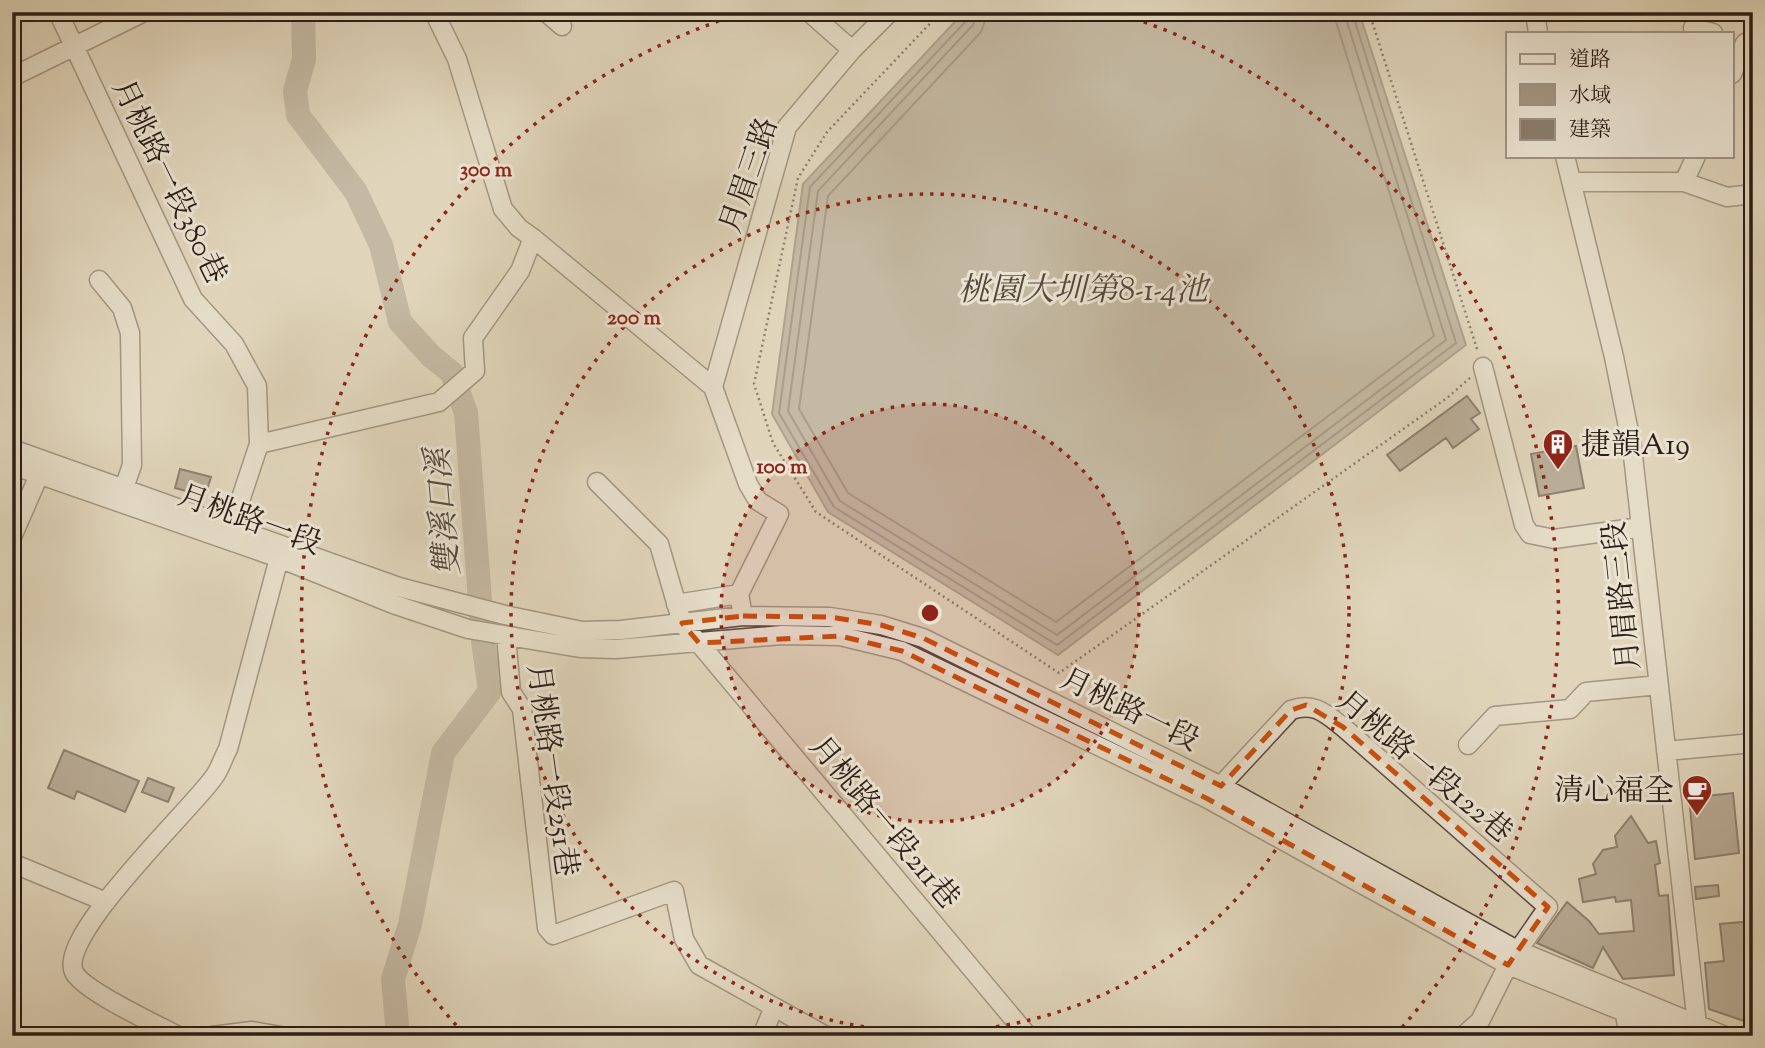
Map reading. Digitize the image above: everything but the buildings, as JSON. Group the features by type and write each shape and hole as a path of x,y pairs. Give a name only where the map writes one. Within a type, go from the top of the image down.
{"street":[{"name":"月桃路一段380巷","path":"58,12 193,299 234,344 257,386 259,444 232,525"},
{"path":"12,77 145,12"},
{"path":"434,12 457,59 503,209 519,228 713,387 748,484 758,501 779,514 739,594 743,616"},
{"path":"546,12 562,26"},
{"path":"809,12 852,50"},
{"name":"月眉三路","path":"713,387 787,127 852,50 890,12"},
{"path":"1535,12 1538,32"},
{"path":"1693,27 1710,32"},
{"path":"1734,68 1743,42"},
{"name":"月眉路三段","path":"1566,158 1614,356 1632,447 1666,751 1693,1032"},
{"path":"1684,182 1695,158"},
{"path":"1572,182 1684,182 1727,197 1753,194"},
{"path":"259,444 439,402 475,371 473,338 520,271 533,239"},
{"path":"99,280 122,308 130,332 132,465 124,488"},
{"path":"1483,367 1524,525 1530,534 1554,539 1641,527"},
{"name":"月桃路一段","path":"12,449 42,468 281,551 466,607 582,631 682,624 743,616 830,617 881,625 923,638 1221,786 1512,958 1693,1032"},
{"name":"月桃路一段","path":"12,465 42,468 124,488 232,525 393,604 468,629 580,648 616,649 782,635 840,636 902,651 1208,799 1625,1015 1693,1032"},
{"path":"12,537 42,468"},
{"path":"597,482 659,544 682,624"},
{"path":"178,1036 85,986 73,971 72,960 77,943 106,902 215,776 228,748 281,551"},
{"path":"676,604 739,594"},
{"name":"月桃路一段211巷","path":"682,624 1028,1036"},
{"name":"月桃路一段251巷","path":"502,635 511,692 522,709 547,928 553,935 674,891 684,939 699,965 826,1036"},
{"path":"1468,744 1495,716 1570,709 1586,692 1659,685"},
{"name":"月桃路一段122巷","path":"1208,799 1291,710 1306,705 1314,708 1343,727 1548,907 1512,958"},
{"path":"1666,751 1753,743"},
{"path":"12,863 106,902"},
{"path":"1463,1036 1480,1021 1512,958"},
{"path":"762,1036 774,1007"},
{"path":"1625,1015 1629,1036"},
{"path":"212,1036 252,1031 281,1036"},
{"path":"1693,1032 1725,1036"}],"path":[{"path":"941,12 827,132 798,178 754,384 774,443 816,512 1059,673 1447,398 1483,367 1369,12"}],"highlighted area":[{"path":"743,616 830,617 881,625 923,638 1221,786 1291,710 1306,705 1343,727 1548,907 1508,965 1208,799 902,651 840,636 699,643 682,623"}],"water":[{"name":"桃園大圳第8-1-4池","path":"964,12 1359,12 1466,345 1058,655 828,512 772,414 803,184"}],"waterway":[{"name":"雙溪口溪","path":"303,12 304,59 295,91 298,115 356,192 381,245 400,322 431,356 452,373 466,413 483,641 490,691 443,753 410,924 393,979 398,1036"}],"place":[{"name":"捷韻A19","path":"1558,471"},
{"name":"清心福全","path":"1697,817"}]}
